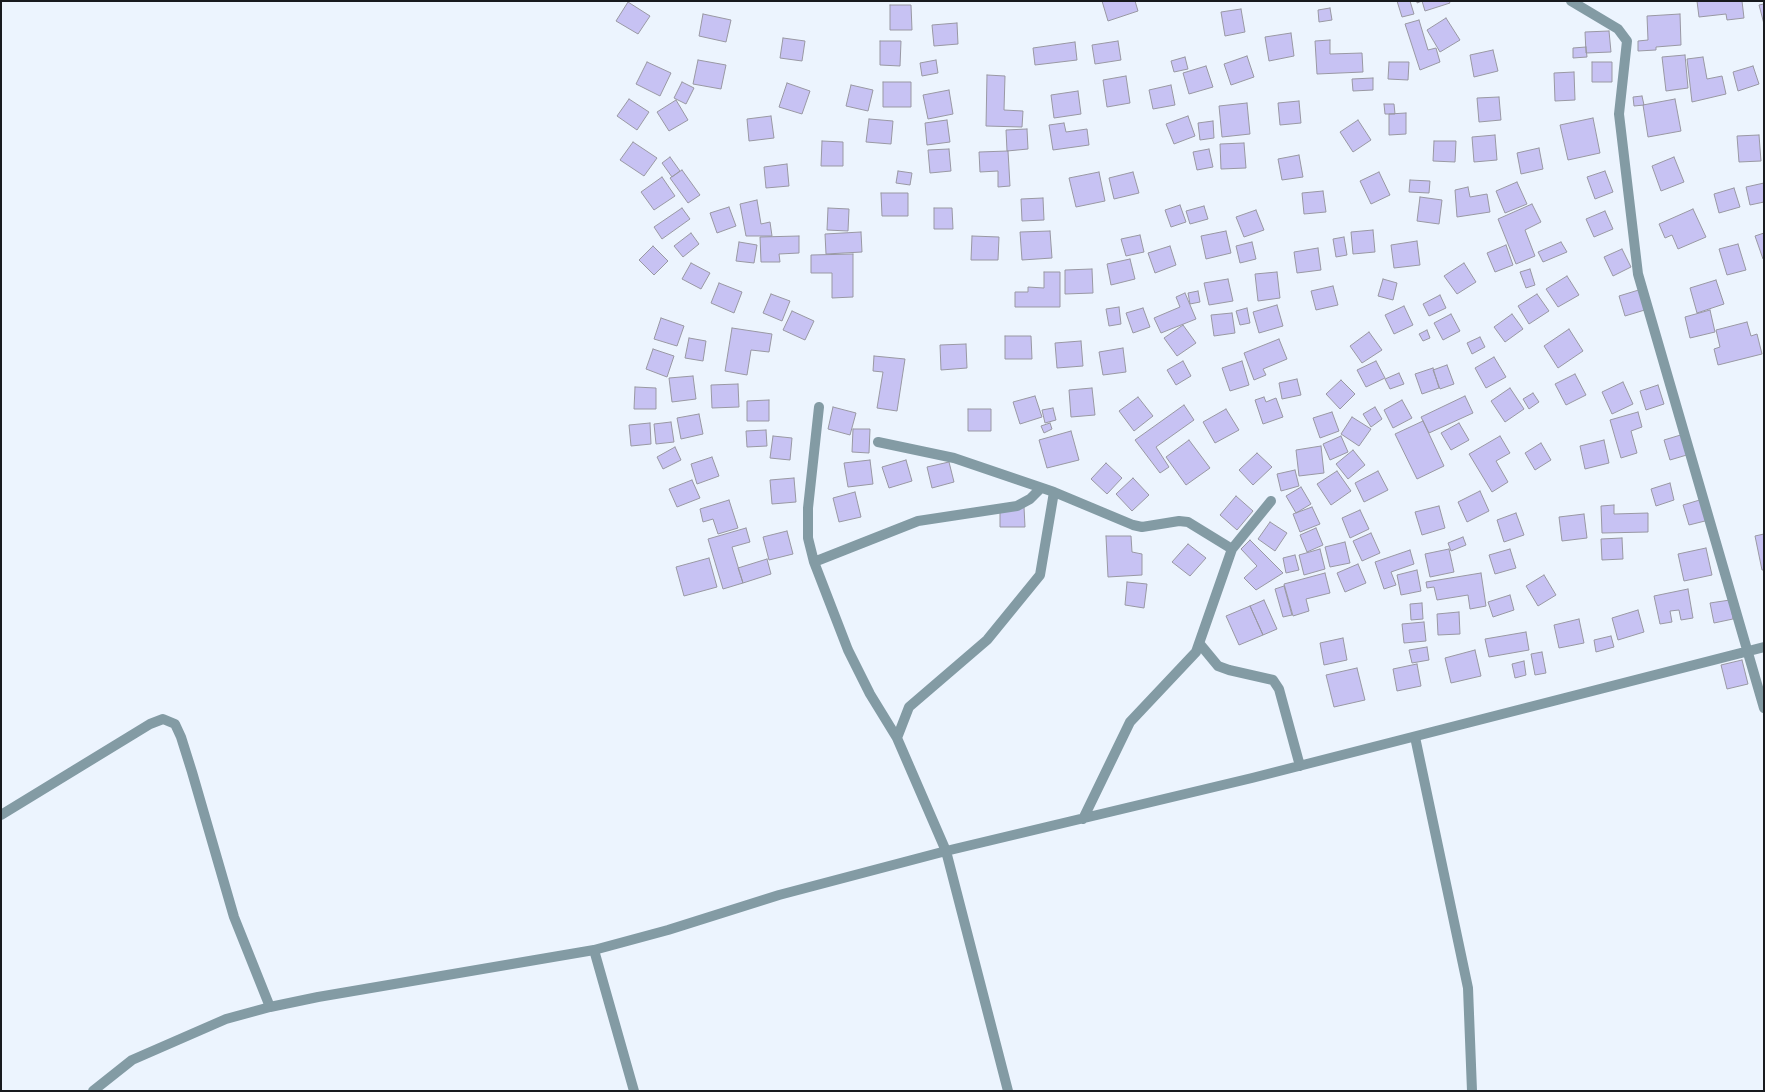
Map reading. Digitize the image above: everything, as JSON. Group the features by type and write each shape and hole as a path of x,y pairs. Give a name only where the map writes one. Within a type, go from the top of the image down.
{"street":[{"path":"1571,1 1618,29 1627,41 1619,114 1638,274 1764,708"},
{"path":"819,407 808,508 808,538 814,562 848,650 870,694 897,738 946,851 1008,1091"},
{"path":"878,442 954,458 1054,492 1133,525 1142,527 1178,521 1188,522 1232,549"},
{"path":"814,562 918,521 1017,506 1030,499 1041,488"},
{"path":"897,738 909,707 987,640 1040,575 1054,492"},
{"path":"1083,819 1130,722 1196,652 1232,549 1271,501"},
{"path":"1199,643 1218,666 1273,680 1279,688 1300,766"},
{"path":"93,1091 132,1060 226,1019 270,1007 318,997 594,950 668,930 779,895 946,851 1300,766 1764,647"},
{"path":"1,815 150,724 163,719 175,724 181,737 192,772 234,917 270,1007"},
{"path":"1415,737 1468,988 1472,1091"},
{"path":"594,950 634,1091"}],"building":[{"path":"1102,1 1135,1 1138,11 1108,21"},
{"path":"1397,1 1410,1 1414,14 1402,17"},
{"path":"1422,1 1449,1 1450,3 1425,11"},
{"path":"1697,1 1742,1 1744,18 1727,20 1726,14 1699,17"},
{"path":"628,2 650,16 638,34 616,21"},
{"path":"1764,4 1764,24 1759,5"},
{"path":"890,5 911,5 912,30 890,30"},
{"path":"1330,8 1332,20 1319,22 1318,10"},
{"path":"1241,9 1245,32 1225,36 1221,12"},
{"path":"703,14 731,20 726,42 699,36"},
{"path":"1680,14 1681,45 1656,47 1656,50 1638,51 1638,41 1648,40 1647,16"},
{"path":"1446,18 1460,40 1440,52 1427,30"},
{"path":"1419,20 1428,50 1436,48 1440,62 1420,70 1405,24"},
{"path":"957,23 958,44 934,46 932,25"},
{"path":"1609,31 1611,52 1586,53 1585,32"},
{"path":"1291,33 1294,56 1269,61 1265,37"},
{"path":"783,38 805,41 802,61 780,58"},
{"path":"1330,40 1330,54 1362,53 1363,72 1317,74 1315,41"},
{"path":"880,41 901,41 900,66 880,65"},
{"path":"1118,41 1121,60 1095,64 1092,45"},
{"path":"1075,42 1077,60 1035,65 1033,48"},
{"path":"1586,47 1587,57 1573,58 1573,48"},
{"path":"1493,50 1498,71 1474,77 1470,55"},
{"path":"1685,55 1688,88 1666,91 1662,57"},
{"path":"1247,56 1254,77 1231,85 1224,64"},
{"path":"1185,57 1188,69 1174,72 1171,61"},
{"path":"1703,57 1707,79 1722,76 1726,94 1692,102 1687,59"},
{"path":"698,60 726,65 721,89 693,84"},
{"path":"936,60 938,73 922,76 920,63"},
{"path":"647,62 671,73 660,96 636,84"},
{"path":"1389,62 1409,62 1408,80 1388,79"},
{"path":"1592,62 1612,62 1612,82 1592,82"},
{"path":"1206,66 1213,87 1189,94 1183,73"},
{"path":"1753,66 1759,84 1738,91 1733,72"},
{"path":"1574,72 1575,100 1555,101 1554,73"},
{"path":"987,75 1005,76 1004,110 1023,111 1022,127 986,126"},
{"path":"1126,76 1130,103 1107,107 1103,80"},
{"path":"1373,78 1373,90 1353,91 1352,79"},
{"path":"682,82 694,88 686,104 674,98"},
{"path":"883,82 911,82 911,107 883,107"},
{"path":"787,83 810,91 802,114 779,107"},
{"path":"851,85 873,90 868,111 846,106"},
{"path":"1171,85 1175,105 1153,109 1149,90"},
{"path":"949,90 953,114 928,119 923,95"},
{"path":"1078,91 1081,114 1054,118 1051,95"},
{"path":"1642,96 1644,105 1634,106 1633,97"},
{"path":"1499,97 1501,120 1479,122 1477,98"},
{"path":"629,99 649,112 637,130 617,116"},
{"path":"1675,99 1681,131 1648,137 1643,105"},
{"path":"676,100 688,120 669,131 657,112"},
{"path":"1299,101 1301,123 1280,125 1278,103"},
{"path":"1247,103 1250,134 1222,137 1219,106"},
{"path":"1384,104 1394,104 1395,114 1385,114"},
{"path":"1406,113 1406,134 1389,135 1389,114"},
{"path":"771,116 774,138 749,141 747,119"},
{"path":"1188,116 1195,136 1174,144 1166,124"},
{"path":"1593,118 1600,153 1568,160 1560,125"},
{"path":"869,119 893,121 891,144 866,142"},
{"path":"947,120 950,142 927,145 925,123"},
{"path":"1358,120 1371,140 1353,152 1340,132"},
{"path":"1213,121 1214,138 1200,140 1198,123"},
{"path":"1064,123 1066,132 1087,129 1089,145 1053,150 1049,125"},
{"path":"1027,129 1028,149 1007,151 1006,130"},
{"path":"1495,135 1497,160 1474,162 1472,137"},
{"path":"1759,135 1761,161 1739,162 1737,136"},
{"path":"822,141 843,142 843,166 821,166"},
{"path":"1434,141 1456,141 1455,162 1433,161"},
{"path":"633,142 657,158 644,176 620,160"},
{"path":"1244,143 1246,168 1221,169 1220,144"},
{"path":"1539,148 1543,169 1521,174 1517,153"},
{"path":"949,149 951,171 930,173 928,150"},
{"path":"1209,149 1213,167 1197,170 1193,152"},
{"path":"1008,151 1010,186 998,187 998,171 980,172 979,152"},
{"path":"1299,155 1303,177 1282,180 1278,159"},
{"path":"670,157 680,171 672,177 662,163"},
{"path":"1674,157 1684,182 1661,191 1652,166"},
{"path":"787,164 789,186 766,188 764,167"},
{"path":"682,170 700,195 688,203 670,178"},
{"path":"898,171 912,173 910,185 896,183"},
{"path":"1605,171 1613,192 1595,199 1587,177"},
{"path":"1099,172 1105,201 1076,207 1069,178"},
{"path":"1133,172 1139,193 1114,199 1109,178"},
{"path":"1379,172 1390,195 1371,204 1360,181"},
{"path":"662,177 675,196 654,210 641,192"},
{"path":"1410,180 1430,181 1429,193 1409,192"},
{"path":"1517,182 1527,204 1505,213 1496,191"},
{"path":"1764,183 1764,202 1750,205 1746,187"},
{"path":"1468,187 1470,197 1487,194 1490,212 1457,217 1455,190"},
{"path":"1734,188 1740,207 1719,213 1714,194"},
{"path":"1323,191 1326,212 1304,214 1302,193"},
{"path":"881,193 908,193 908,216 882,216"},
{"path":"1420,197 1442,200 1439,224 1417,221"},
{"path":"1043,198 1044,220 1022,221 1021,199"},
{"path":"757,200 761,224 770,222 772,236 746,236 740,204"},
{"path":"1532,204 1541,222 1525,230 1535,256 1516,264 1498,219"},
{"path":"1180,205 1186,222 1171,227 1165,210"},
{"path":"1204,206 1208,219 1190,224 1186,211"},
{"path":"729,207 736,226 717,233 710,213"},
{"path":"682,208 690,219 662,239 654,227"},
{"path":"828,208 849,209 848,231 827,230"},
{"path":"934,208 952,208 953,229 934,229"},
{"path":"1693,209 1706,237 1678,249 1672,235 1665,238 1659,224"},
{"path":"1256,210 1264,230 1244,237 1236,217"},
{"path":"1605,211 1613,229 1594,237 1586,219"},
{"path":"1373,230 1375,252 1353,254 1351,232"},
{"path":"1050,231 1052,258 1022,260 1020,232"},
{"path":"1226,231 1231,253 1206,259 1201,236"},
{"path":"861,232 862,252 826,254 825,234"},
{"path":"691,233 699,244 683,257 674,246"},
{"path":"1764,233 1764,258 1763,259 1755,236"},
{"path":"1140,235 1144,252 1126,256 1121,239"},
{"path":"799,236 799,253 779,254 780,262 761,262 760,237"},
{"path":"972,236 999,237 998,260 971,260"},
{"path":"1344,237 1347,255 1336,257 1333,239"},
{"path":"1417,241 1420,265 1394,268 1391,245"},
{"path":"739,242 757,245 754,263 736,261"},
{"path":"1252,242 1256,259 1240,263 1236,246"},
{"path":"1561,242 1567,252 1543,262 1538,252"},
{"path":"1738,244 1746,270 1727,275 1719,249"},
{"path":"1506,245 1513,265 1495,272 1487,253"},
{"path":"653,246 668,261 654,275 639,260"},
{"path":"1170,246 1176,265 1155,273 1148,253"},
{"path":"1318,248 1321,270 1297,273 1294,252"},
{"path":"1622,249 1631,267 1613,276 1604,257"},
{"path":"853,254 853,297 832,298 832,273 811,273 811,255"},
{"path":"1130,259 1135,279 1111,285 1107,264"},
{"path":"691,263 710,273 701,289 682,279"},
{"path":"1464,263 1476,282 1457,294 1444,276"},
{"path":"1092,269 1093,293 1065,294 1065,270"},
{"path":"1530,269 1535,285 1526,288 1520,272"},
{"path":"1044,272 1060,272 1060,307 1015,307 1015,292 1028,292 1028,287 1044,288"},
{"path":"1277,272 1280,298 1258,301 1255,274"},
{"path":"1567,276 1579,295 1558,307 1546,289"},
{"path":"1228,279 1233,301 1209,305 1204,283"},
{"path":"1383,279 1397,283 1393,300 1378,296"},
{"path":"1716,280 1724,304 1697,313 1690,288"},
{"path":"719,283 742,292 734,313 711,303"},
{"path":"1333,286 1338,305 1316,310 1311,291"},
{"path":"1642,289 1648,309 1625,316 1619,296"},
{"path":"1198,291 1200,302 1190,304 1188,293"},
{"path":"1185,293 1196,319 1161,333 1154,318 1180,307 1176,297"},
{"path":"771,294 790,301 782,321 763,313"},
{"path":"1537,294 1549,311 1529,324 1518,306"},
{"path":"1440,295 1446,308 1429,316 1423,304"},
{"path":"1277,305 1283,326 1259,333 1253,312"},
{"path":"1404,306 1413,325 1394,334 1385,315"},
{"path":"1119,307 1121,324 1109,326 1106,309"},
{"path":"1143,308 1150,327 1133,333 1126,313"},
{"path":"1247,308 1250,323 1240,325 1236,311"},
{"path":"1710,310 1715,332 1690,338 1685,317"},
{"path":"792,311 814,321 805,340 783,330"},
{"path":"1232,313 1235,333 1214,336 1211,315"},
{"path":"1451,314 1460,331 1443,340 1434,323"},
{"path":"1512,314 1523,329 1505,342 1494,327"},
{"path":"661,318 684,326 677,346 654,339"},
{"path":"1747,322 1751,336 1757,334 1762,354 1718,365 1714,349 1720,347 1716,330"},
{"path":"1183,325 1196,343 1177,356 1164,338"},
{"path":"732,328 772,334 769,352 751,350 747,375 725,371"},
{"path":"1569,329 1583,351 1558,368 1544,346"},
{"path":"1427,330 1430,338 1423,341 1419,334"},
{"path":"1369,332 1382,350 1362,363 1350,346"},
{"path":"1005,336 1031,336 1032,359 1005,359"},
{"path":"1480,337 1485,347 1472,354 1467,343"},
{"path":"689,338 706,341 703,361 685,358"},
{"path":"1279,339 1287,359 1263,369 1266,375 1254,380 1244,353"},
{"path":"1081,341 1083,366 1057,368 1055,343"},
{"path":"966,344 967,368 941,370 940,345"},
{"path":"1123,348 1126,372 1103,375 1099,352"},
{"path":"653,349 674,356 667,377 646,369"},
{"path":"874,356 905,359 897,411 877,408 883,372 873,371"},
{"path":"1494,357 1506,377 1486,388 1475,368"},
{"path":"1183,361 1191,376 1176,385 1167,370"},
{"path":"1242,361 1249,385 1230,391 1222,368"},
{"path":"1376,361 1385,378 1366,387 1357,370"},
{"path":"1447,365 1454,384 1440,389 1433,370"},
{"path":"1433,368 1439,388 1422,394 1415,374"},
{"path":"1399,373 1404,384 1390,389 1385,379"},
{"path":"1575,374 1586,395 1566,405 1555,384"},
{"path":"693,376 696,399 672,402 669,378"},
{"path":"1297,379 1301,395 1282,399 1279,383"},
{"path":"1341,380 1355,394 1340,409 1326,394"},
{"path":"1623,382 1633,404 1612,414 1602,392"},
{"path":"738,384 739,407 712,408 711,385"},
{"path":"1658,385 1664,404 1646,410 1640,391"},
{"path":"635,387 656,388 656,409 634,409"},
{"path":"1092,388 1095,415 1071,417 1069,390"},
{"path":"1510,388 1524,409 1505,422 1491,401"},
{"path":"1533,393 1539,402 1529,409 1523,399"},
{"path":"1035,396 1042,417 1020,424 1013,402"},
{"path":"1465,396 1473,413 1429,433 1421,417"},
{"path":"1138,397 1153,416 1134,431 1119,411"},
{"path":"1264,397 1266,402 1276,398 1283,417 1263,424 1255,400"},
{"path":"769,400 769,421 747,421 747,401"},
{"path":"1402,400 1412,418 1393,428 1384,410"},
{"path":"1184,405 1194,420 1156,447 1169,467 1160,473 1135,440"},
{"path":"833,407 856,413 850,435 828,429"},
{"path":"1375,407 1382,419 1371,427 1363,414"},
{"path":"1053,408 1056,420 1045,423 1042,410"},
{"path":"968,409 991,409 991,431 968,431"},
{"path":"1226,409 1239,430 1215,443 1203,422"},
{"path":"1332,412 1339,431 1320,438 1313,418"},
{"path":"1638,412 1642,427 1631,431 1637,453 1621,458 1610,420"},
{"path":"699,414 703,434 681,439 677,418"},
{"path":"1352,417 1371,429 1359,446 1341,434"},
{"path":"1423,421 1444,466 1417,479 1395,434"},
{"path":"671,422 674,442 656,444 654,424"},
{"path":"650,423 651,444 631,446 629,425"},
{"path":"1050,423 1052,429 1044,433 1041,426"},
{"path":"1459,423 1469,440 1451,450 1441,433"},
{"path":"853,429 870,429 869,453 852,452"},
{"path":"766,430 767,446 747,447 746,431"},
{"path":"1071,431 1079,460 1047,468 1039,440"},
{"path":"1684,434 1690,454 1670,460 1664,440"},
{"path":"773,436 792,438 790,460 770,458"},
{"path":"1341,436 1348,452 1330,460 1323,444"},
{"path":"1500,436 1510,453 1496,461 1508,482 1492,492 1469,454"},
{"path":"1189,440 1210,468 1186,485 1166,457"},
{"path":"1604,440 1609,463 1585,469 1580,446"},
{"path":"1541,443 1551,460 1535,470 1525,453"},
{"path":"1321,446 1324,473 1299,476 1296,450"},
{"path":"675,447 681,460 663,469 657,457"},
{"path":"1353,450 1365,465 1348,479 1336,464"},
{"path":"1257,453 1272,467 1253,485 1239,470"},
{"path":"712,457 719,476 697,484 691,464"},
{"path":"870,460 873,484 848,487 844,463"},
{"path":"906,460 912,481 889,488 882,467"},
{"path":"949,462 954,482 932,488 927,467"},
{"path":"1106,463 1122,478 1107,494 1091,479"},
{"path":"1295,470 1299,486 1281,491 1277,474"},
{"path":"1337,471 1351,491 1331,505 1317,484"},
{"path":"1378,471 1388,490 1364,502 1355,483"},
{"path":"794,478 796,502 772,504 770,480"},
{"path":"1133,478 1149,495 1132,511 1116,494"},
{"path":"692,480 700,498 677,507 669,489"},
{"path":"1670,483 1674,500 1656,506 1651,489"},
{"path":"1301,487 1311,504 1296,513 1286,496"},
{"path":"1480,491 1489,511 1467,522 1458,502"},
{"path":"855,492 861,517 839,522 833,498"},
{"path":"1236,496 1253,511 1237,530 1220,515"},
{"path":"1703,499 1709,520 1689,525 1683,505"},
{"path":"729,500 738,528 718,534 713,519 703,522 700,509"},
{"path":"1614,505 1614,514 1648,513 1648,532 1602,533 1601,506"},
{"path":"1439,506 1445,528 1422,535 1415,512"},
{"path":"1000,507 1024,507 1025,527 1000,527"},
{"path":"1312,507 1320,524 1300,532 1293,514"},
{"path":"1360,510 1369,529 1350,538 1342,518"},
{"path":"1516,513 1524,535 1504,542 1497,520"},
{"path":"1584,514 1587,538 1562,541 1559,517"},
{"path":"1270,522 1287,533 1275,551 1258,539"},
{"path":"746,528 750,542 732,547 743,583 723,589 708,539"},
{"path":"1316,528 1323,545 1307,552 1300,535"},
{"path":"787,531 793,554 769,560 763,537"},
{"path":"1371,533 1380,553 1362,561 1353,541"},
{"path":"1764,534 1764,570 1762,570 1755,536"},
{"path":"1106,536 1131,536 1132,552 1142,554 1142,575 1108,577"},
{"path":"1463,537 1466,545 1451,551 1448,543"},
{"path":"1622,538 1623,559 1602,560 1601,539"},
{"path":"1250,540 1283,573 1256,590 1244,578 1257,566 1241,549"},
{"path":"1345,542 1350,563 1330,567 1325,547"},
{"path":"1188,544 1206,558 1190,576 1172,562"},
{"path":"1706,548 1712,575 1684,581 1678,554"},
{"path":"1320,549 1325,569 1304,575 1299,555"},
{"path":"1449,549 1454,572 1430,577 1425,554"},
{"path":"1510,549 1516,568 1495,574 1489,555"},
{"path":"1410,550 1414,564 1391,572 1396,585 1384,589 1375,562"},
{"path":"1295,555 1299,570 1286,573 1283,558"},
{"path":"709,558 717,587 684,596 676,567"},
{"path":"767,559 771,574 743,583 738,568"},
{"path":"1358,564 1366,583 1345,592 1337,573"},
{"path":"1417,570 1421,591 1401,595 1397,575"},
{"path":"1325,573 1330,593 1306,599 1309,611 1293,616 1284,584"},
{"path":"1481,573 1486,606 1470,609 1468,595 1437,600 1434,587 1427,588 1426,582"},
{"path":"1544,575 1556,595 1538,606 1526,586"},
{"path":"1127,582 1147,584 1144,608 1125,605"},
{"path":"1284,586 1292,615 1283,617 1275,589"},
{"path":"1688,589 1693,618 1681,620 1679,610 1670,611 1672,622 1660,624 1654,596"},
{"path":"1510,595 1514,610 1493,617 1488,602"},
{"path":"1264,600 1277,629 1263,635 1250,606"},
{"path":"1730,600 1733,619 1714,623 1710,603"},
{"path":"1422,603 1423,619 1411,620 1410,604"},
{"path":"1250,606 1263,635 1239,645 1226,616"},
{"path":"1638,610 1644,632 1618,640 1612,618"},
{"path":"1459,612 1460,634 1438,635 1437,614"},
{"path":"1579,619 1584,643 1559,648 1554,625"},
{"path":"1424,622 1426,641 1404,643 1402,624"},
{"path":"1526,632 1529,650 1489,657 1485,639"},
{"path":"1611,636 1614,647 1596,652 1594,640"},
{"path":"1343,638 1347,660 1324,665 1320,643"},
{"path":"1427,647 1429,660 1412,663 1409,650"},
{"path":"1475,650 1481,676 1451,683 1445,658"},
{"path":"1542,652 1546,673 1535,675 1531,654"},
{"path":"1742,660 1748,684 1727,689 1721,665"},
{"path":"1524,661 1526,675 1515,678 1512,664"},
{"path":"1417,664 1421,686 1397,691 1393,669"},
{"path":"1357,668 1365,700 1334,707 1326,675"}]}
